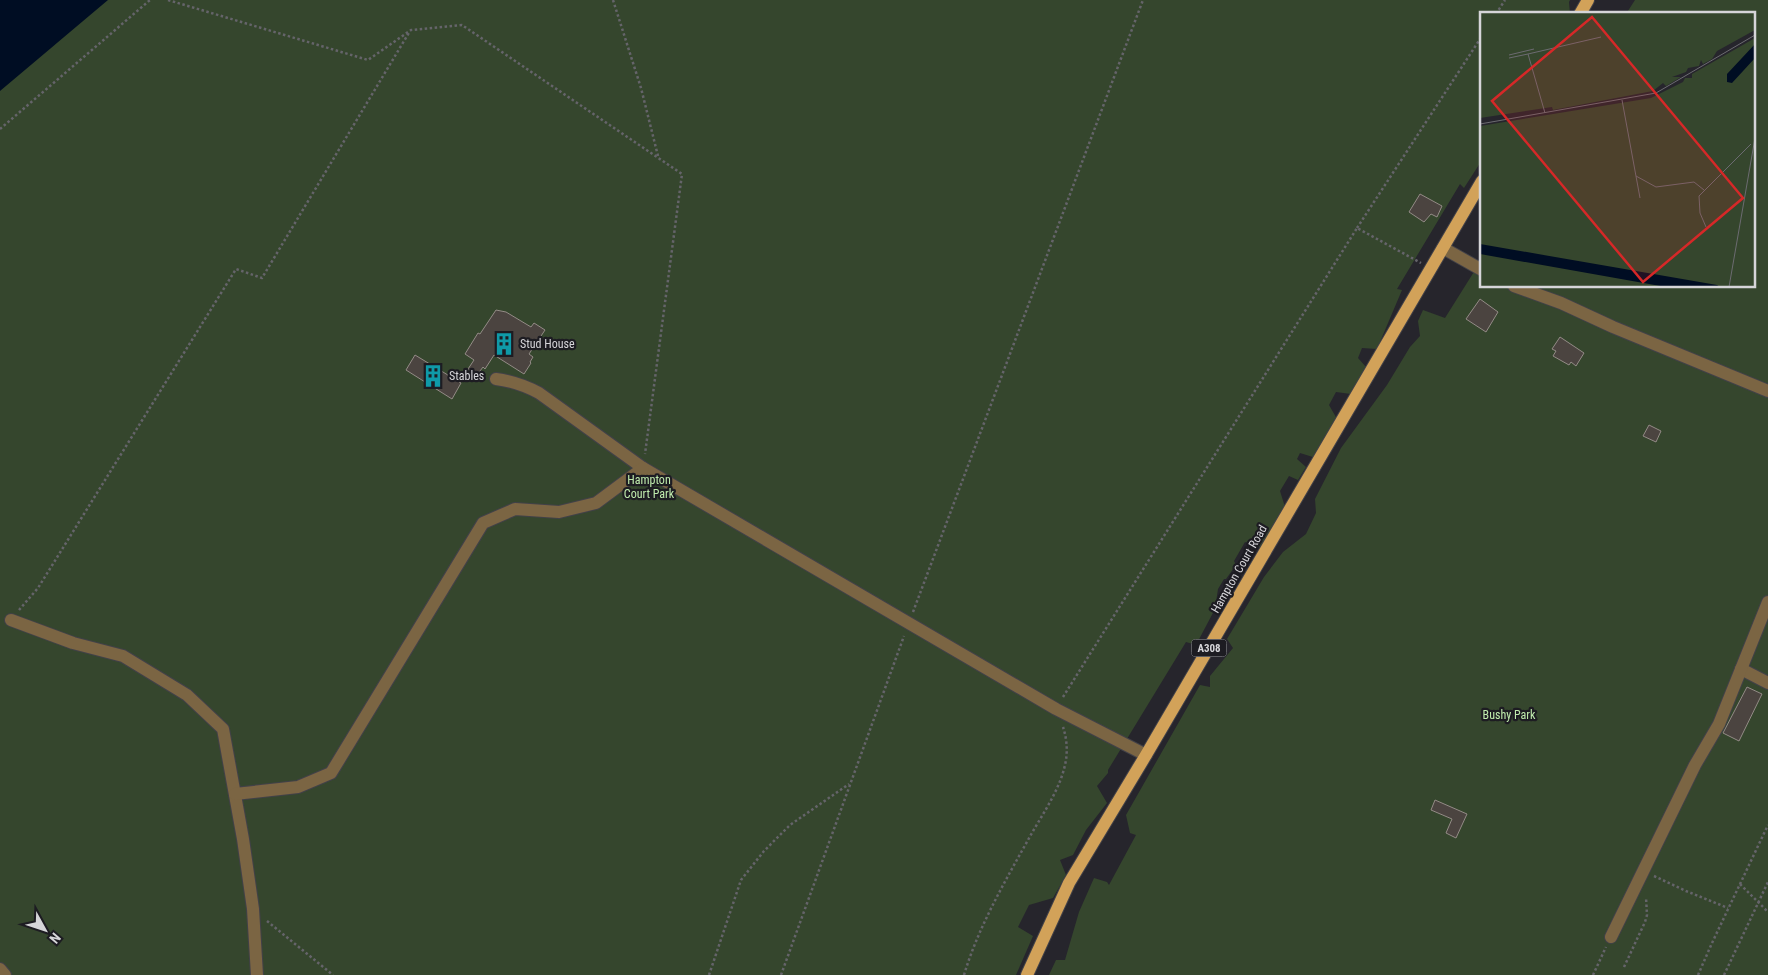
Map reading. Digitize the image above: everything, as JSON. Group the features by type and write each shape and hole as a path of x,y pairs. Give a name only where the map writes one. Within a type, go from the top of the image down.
{"main road":[{"path":"1581,12 1588,0"},
{"name":"Hampton Court Road","path":"1027,975 1069,883 1480,184"}],"lane":[{"path":"1443,248 1480,269"},
{"path":"1520,288 1561,303 1613,327 1768,392"},
{"path":"496,379 517,383 539,393 643,468 1056,709 1146,755"},
{"path":"235,794 298,787 331,773 483,523 515,509 559,512 596,503 643,468"},
{"path":"1612,937 1695,765 1719,724 1768,602"},
{"path":"11,620 73,643 123,656 187,696 223,729 243,839 253,909 257,975"},
{"path":"1741,669 1768,683"},
{"path":"0,970 5,975"}],"path":[{"path":"0,129 150,0"},
{"path":"168,0 368,60 411,30 462,25 682,174 643,468"},
{"path":"614,0 641,88 658,158"},
{"path":"781,975 909,623 1143,0"},
{"path":"1497,12 1505,0"},
{"path":"11,620 38,588 236,269 262,278 411,30"},
{"path":"964,975 984,926 1006,880 1054,794 1063,774 1067,753 1066,740 1056,709 1357,228 1480,39"},
{"path":"1357,228 1430,269"},
{"path":"709,975 742,880 764,851 790,825 851,783"},
{"path":"1698,975 1768,824"},
{"path":"1643,870 1686,891 1728,908"},
{"path":"1624,967 1647,915 1643,870"},
{"path":"1724,975 1768,882"},
{"path":"1740,884 1768,912"},
{"path":"253,909 333,975"},
{"path":"1593,975 1612,937"}],"green space":[{"name":"Hampton Court Park","path":"0,0 1570,0 1570,12 1480,12 1480,163 1464,188 1460,184 1397,289 1402,290 1377,349 1362,348 1358,358 1366,367 1351,394 1336,392 1329,405 1337,419 1316,458 1300,453 1297,459 1306,467 1298,480 1289,476 1280,491 1285,507 1260,547 1245,542 1234,561 1236,565 1218,589 1215,609 1196,645 1186,642 1108,770 1108,773 1097,786 1107,803 1086,830 1073,855 1060,860 1066,875 1053,898 1029,905 1018,927 1033,936 1016,975 0,975"},
{"name":"Bushy Park","path":"1635,0 1768,0 1768,975 1049,975 1056,960 1065,960 1079,912 1094,878 1107,882 1109,885 1136,835 1130,833 1126,815 1200,685 1210,687 1210,676 1233,648 1227,639 1264,577 1283,552 1306,534 1316,513 1315,499 1341,448 1387,385 1410,347 1420,336 1418,321 1423,310 1445,318 1480,262 1480,288 1756,288 1756,12 1627,12"}],"water":[{"path":"0,0 108,0 0,91"}],"building":[{"path":"1420,194 1442,206 1437,217 1431,214 1424,222 1409,212"},
{"path":"1480,299 1498,312 1486,332 1466,319"},
{"name":"Stud House","path":"496,310 506,312 531,327 534,323 545,330 529,354 533,357 524,374 494,355 485,369 483,367 477,375 468,369 474,360 465,354"},
{"path":"1560,337 1584,353 1576,366 1571,362 1569,365 1553,356 1556,351 1552,349"},
{"name":"Stables","path":"415,355 461,383 452,399 406,370"},
{"path":"1649,425 1661,431 1656,442 1643,436"},
{"path":"1747,687 1762,694 1739,741 1723,733"},
{"path":"1435,800 1467,814 1456,838 1446,833 1452,819 1431,810"}],"place":[{"name":"Stud House","path":"504,344"},
{"name":"Stables","path":"433,376"}]}
